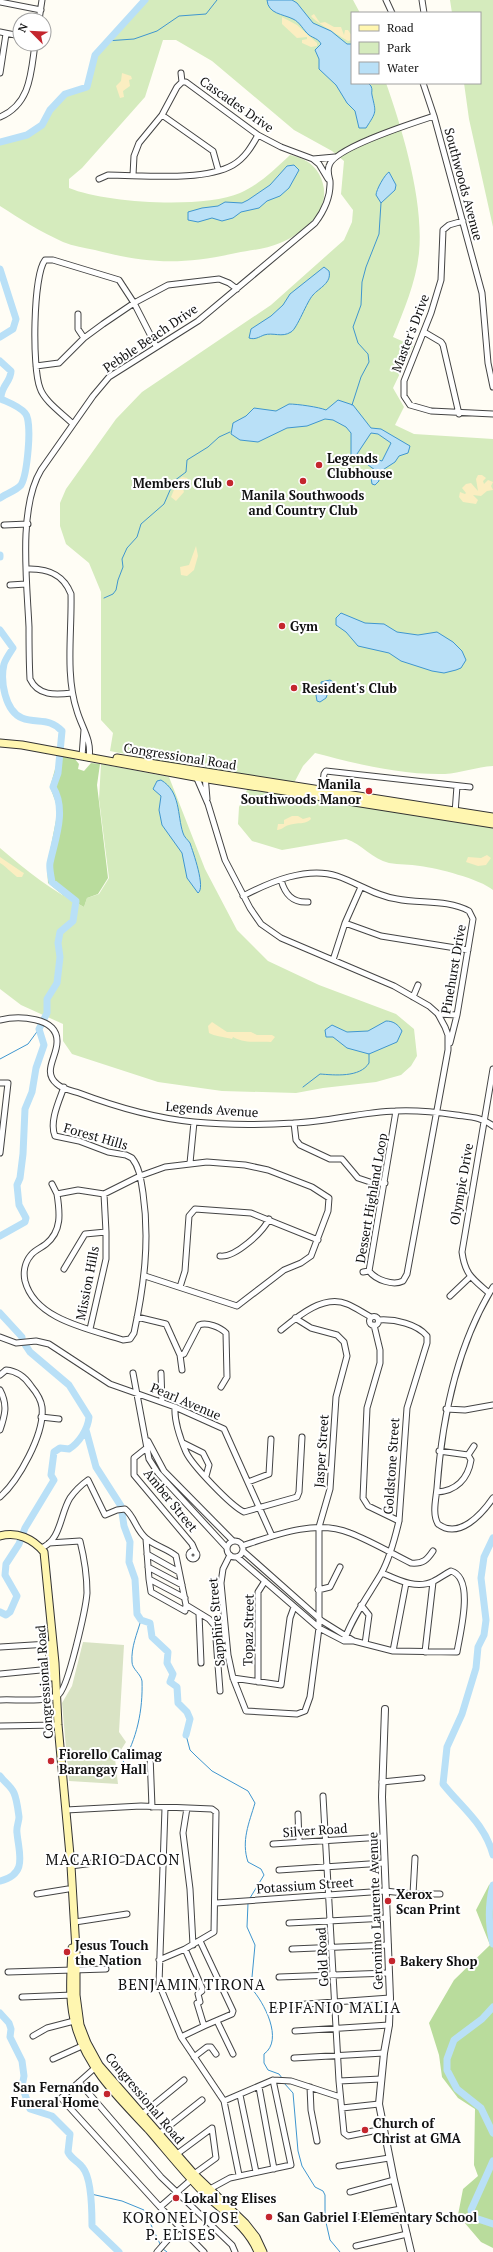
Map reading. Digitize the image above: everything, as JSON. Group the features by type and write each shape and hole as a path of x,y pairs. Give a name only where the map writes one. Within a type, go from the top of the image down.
{"main road":[{"name":"Congressional Road","path":"0,743 455,815 493,824"},
{"name":"Congressional Road","path":"82,755 149,769 195,773"},
{"name":"Congressional Road","path":"455,815 493,817"},
{"path":"0,1536 10,1534 34,1541 41,1548"},
{"name":"Congressional Road","path":"41,1548 39,1552 55,1696"},
{"name":"Congressional Road","path":"41,1548 44,1552 74,1969"},
{"name":"Congressional Road","path":"56,1725 72,1866 75,1922 73,1995 82,2046 97,2066 193,2177 241,2226 258,2252"},
{"name":"Congressional Road","path":"77,2024 97,2066"},
{"name":"Congressional Road","path":"140,2116 177,2154 186,2169"},
{"name":"Congressional Road","path":"207,2192 245,2223 256,2237 263,2252"}],"street":[{"path":"0,2 41,10 42,0"},
{"path":"386,0 392,12"},
{"path":"422,0 424,12"},
{"path":"0,32 12,35"},
{"path":"0,74 6,34"},
{"path":"0,117 16,106 25,95 34,52"},
{"path":"181,73 182,82"},
{"name":"Cascades Drive","path":"133,175 134,156 139,142 162,115 177,87 182,82 186,82 258,135 313,159"},
{"name":"Southwoods Avenue","path":"423,84 434,116 482,293 488,363 493,387"},
{"path":"162,115 213,151 218,169"},
{"path":"313,159 335,156 381,134 434,116"},
{"path":"100,179 108,175 168,176 218,169 239,161 250,149 258,135"},
{"name":"Pebble Beach Drive","path":"72,693 44,693 31,688 26,569 30,498 36,478 73,424 109,377 156,346 178,335 237,289 315,223 326,205 330,181 328,168 335,156"},
{"path":"313,159 320,164 330,181"},
{"name":"Master's Drive","path":"463,221 449,225 443,230 441,280 424,332 404,381 404,396 406,402 414,407 431,411 459,414 493,414"},
{"path":"73,424 42,392 36,366 36,314 41,268 45,260 53,260 113,277 123,284 156,346"},
{"path":"36,366 59,363 84,338 134,303 161,288 176,282 219,279 229,283 237,289"},
{"path":"78,314 78,329 84,338"},
{"path":"424,332 441,342 443,345 459,414"},
{"path":"4,525 28,524"},
{"path":"26,569 45,569 50,571 69,589 71,608 72,693 84,729 90,740 82,755"},
{"path":"10,585 26,584"},
{"path":"322,794 324,774 326,771 470,787"},
{"path":"195,773 208,804 225,860 255,917 267,929 281,938 377,977 413,997 438,1014 448,1035 448,1050 438,1112"},
{"path":"205,775 208,804"},
{"path":"455,815 457,786"},
{"name":"Pinehurst Drive","path":"244,896 264,886 281,880 308,874 323,873 337,876 389,898 452,905 469,911 473,919 457,1015 448,1050"},
{"path":"281,880 290,897 298,902 308,902"},
{"path":"334,960 345,923 361,887"},
{"path":"345,923 381,936 468,950"},
{"path":"413,997 418,985"},
{"path":"438,1014 457,1015"},
{"name":"Legends Avenue","path":"0,1020 18,1017 36,1020 46,1024 54,1032 57,1042 51,1066 51,1077 58,1086 133,1111 194,1122 294,1123 396,1111 438,1112 484,1119"},
{"name":"Olympic Drive","path":"489,1293 470,1277 464,1267 462,1252 493,1072"},
{"path":"0,1083 9,1080 0,1153"},
{"name":"Forest Hills","path":"64,1087 56,1112 53,1130 55,1136 79,1141 108,1152 130,1156 136,1162 140,1176 147,1217 145,1276 132,1342 90,1329"},
{"name":"Dessert Highland Loop","path":"396,1111 370,1271 378,1279 395,1283 406,1283 406,1274 438,1112"},
{"path":"484,1119 493,1126"},
{"path":"190,1163 194,1122"},
{"path":"294,1123 296,1140 303,1147 330,1159 342,1159 353,1173 366,1181 385,1183"},
{"path":"56,1194 78,1190 104,1194 140,1176 165,1168 190,1163 222,1163 250,1166 282,1175 326,1195 329,1198 329,1206 311,1256 284,1270 237,1306 145,1276"},
{"path":"52,1184 56,1194 59,1214 58,1227 47,1243 30,1256 24,1267 24,1279 30,1292 42,1308 55,1315 90,1329"},
{"name":"Mission Hills","path":"90,1329 106,1259 104,1194"},
{"path":"180,1287 185,1271 189,1216 193,1210 198,1208 234,1210 269,1219 318,1240"},
{"path":"220,1256 229,1255 258,1235 269,1219"},
{"path":"64,1268 85,1234 106,1232"},
{"path":"363,1272 370,1271"},
{"path":"450,1296 470,1277"},
{"path":"493,1287 464,1345 446,1409 439,1452 435,1514 436,1526 447,1528 465,1526 477,1518 493,1498"},
{"path":"281,1330 295,1318 325,1302 336,1301 347,1304 371,1318 375,1316 379,1320 378,1324 374,1325"},
{"path":"137,1317 166,1324 169,1327 180,1355 182,1370"},
{"name":"Jasper Street","path":"246,1711 297,1714 305,1711 310,1697 319,1628 317,1617 319,1527 330,1489 336,1397 347,1356 344,1342 337,1334 311,1328 295,1318"},
{"path":"371,1318 371,1323 374,1325 380,1350 380,1363 367,1408 363,1498 368,1506 399,1521"},
{"name":"Goldstone Street","path":"344,1641 361,1605 382,1573 395,1539 399,1521 407,1408 427,1343 427,1336 423,1331 397,1321 379,1320"},
{"path":"180,1355 184,1354 199,1325 203,1323 222,1329 226,1333 227,1377 221,1387"},
{"name":"Pearl Avenue","path":"0,1337 16,1343 36,1341 50,1344 110,1384 175,1407 224,1429 272,1536"},
{"path":"0,1375 6,1370 11,1370 28,1381 40,1398 41,1417 38,1431 21,1472 11,1488 0,1497"},
{"path":"133,1373 149,1447 164,1471 233,1542 238,1542 242,1549 317,1617 354,1641"},
{"path":"161,1373 162,1402"},
{"path":"0,1390 6,1405 6,1412 0,1430"},
{"path":"446,1409 465,1410 493,1405"},
{"path":"175,1407 175,1422 190,1458 241,1510 248,1512 297,1497 299,1492 302,1437"},
{"path":"41,1417 59,1419"},
{"path":"248,1482 269,1474 271,1439"},
{"path":"183,1443 204,1453 209,1466 206,1476"},
{"path":"468,1455 474,1446"},
{"path":"149,1447 149,1459 158,1473 227,1548 230,1555 236,1557 319,1628 344,1641 354,1641 393,1651 457,1652 464,1610 464,1583 457,1573 451,1571 433,1582 419,1585 406,1583 382,1573"},
{"name":"Amber Street","path":"149,1447 134,1458 134,1475 192,1544 195,1551"},
{"path":"439,1452 468,1455"},
{"path":"437,1492 452,1489 460,1483 470,1464 471,1460 468,1455"},
{"path":"41,1548 55,1537 70,1498 80,1485 88,1480 105,1515 117,1510 125,1509 146,1539 176,1556 185,1598 185,1611 151,1592 146,1539"},
{"path":"236,1557 242,1549 272,1536 319,1527 349,1532 389,1552 419,1564 426,1560 433,1551"},
{"path":"0,1700 55,1696 62,1691 70,1672 85,1604 86,1589 82,1549 80,1541 49,1543"},
{"path":"227,1548 233,1542"},
{"path":"147,1554 179,1572"},
{"name":"Sapphire Street","path":"230,1555 223,1569 221,1583 228,1655 233,1678 246,1711"},
{"path":"148,1567 182,1585"},
{"path":"318,1590 330,1587 340,1567"},
{"path":"149,1579 185,1598"},
{"name":"Topaz Street","path":"258,1682 258,1592 265,1581"},
{"path":"425,1652 433,1582"},
{"path":"393,1651 406,1583"},
{"path":"186,1605 209,1619 215,1626 220,1691"},
{"path":"361,1605 368,1615 365,1644"},
{"path":"233,1678 281,1685 290,1618 294,1607"},
{"path":"199,1614 201,1663"},
{"path":"0,1647 49,1644"},
{"path":"0,1674 51,1669"},
{"name":"Geronimo Laurente Avenue","path":"385,1709 382,1782 390,1998 389,2025 384,2053 379,2104 389,2158 412,2252"},
{"path":"0,1726 56,1725"},
{"path":"150,1755 152,1807"},
{"path":"382,1782 422,1778"},
{"name":"Gold Road","path":"323,1796 336,2003 340,2097 342,2108"},
{"path":"66,1810 152,1807 212,1809 216,1812 216,1903 214,1932 200,1942 159,1960"},
{"path":"165,1808 159,1984 182,2037 224,2101 239,2175"},
{"path":"187,1808 184,1833 190,1890 192,1945"},
{"path":"298,1814 299,1842"},
{"name":"Silver Road","path":"273,1844 383,1836"},
{"path":"413,1894 415,1858"},
{"path":"72,1866 123,1859"},
{"path":"279,1870 384,1863"},
{"path":"37,1894 68,1889"},
{"name":"Potassium Street","path":"216,1903 385,1891 413,1894 440,1894"},
{"path":"75,1922 127,1914"},
{"path":"289,1923 387,1918"},
{"path":"182,2037 232,2014 232,2011 200,1942"},
{"path":"292,1949 388,1945"},
{"path":"185,1949 202,1988 202,1991 198,1994 200,2002 197,2003 204,2026"},
{"path":"8,1972 106,1969"},
{"path":"279,1977 388,1973"},
{"path":"22,1997 73,1995"},
{"path":"280,2006 390,1998"},
{"path":"217,2021 233,2054"},
{"path":"33,2036 47,2028 77,2024"},
{"path":"295,2031 337,2027 389,2025"},
{"path":"53,2059 82,2046"},
{"path":"194,2057 207,2046 211,2047 216,2054"},
{"path":"294,2058 338,2054 384,2053"},
{"path":"97,2066 61,2098 160,2207 204,2252"},
{"path":"339,2080 381,2079"},
{"path":"140,2116 184,2080"},
{"path":"224,2101 260,2087 273,2080 291,2081 340,2097"},
{"path":"207,2192 216,2184 239,2175 292,2165 273,2080"},
{"path":"79,2082 176,2193 232,2245 235,2252"},
{"path":"260,2087 274,2169"},
{"path":"310,2087 311,2110 318,2141"},
{"path":"240,2095 256,2172"},
{"path":"159,2134 202,2100"},
{"path":"379,2104 342,2108 346,2135 383,2129"},
{"path":"160,2207 216,2156 212,2128 177,2154"},
{"path":"339,2166 389,2158"},
{"path":"350,2192 394,2180"},
{"path":"357,2217 401,2209"},
{"path":"160,2249 179,2227"},
{"path":"356,2246 407,2234"}],"green space":[{"path":"145,0 353,0 359,12 351,12 351,84 386,84 411,167 418,212 420,233 419,253 415,275 409,296 393,337 413,346 393,388 404,407 395,425 414,434 493,439 493,766 445,774 412,773 363,765 315,753 303,766 294,783 206,768 198,758 191,757 180,765 110,751 113,733 101,720 101,592 89,563 66,544 60,526 60,503 66,489 116,419 142,392 271,305 344,240 352,222 353,210 341,194 344,161 332,151 294,130 212,61 176,40 163,40 145,97 82,168 69,179 69,188 106,197 154,202 203,201 224,198 240,193 254,185 290,155 303,159 313,166 319,174 323,185 324,196 322,206 316,216 300,232 270,247 199,260 182,261 149,260 114,255 67,243 39,230 0,206 0,142 27,135 42,125 50,110 65,94 87,87 95,55"},
{"path":"450,0 493,0 493,227 469,119 464,84 481,84 481,12 452,12"},
{"path":"59,755 74,758 79,764 78,769 84,771 91,763 100,764 97,785 108,878 98,894 87,898 84,907 64,896 48,883 47,866 57,815 56,803 50,787"},
{"path":"101,764 169,777 205,869 237,930 268,961 319,985 396,1014 414,1029 417,1056 411,1066 401,1075 376,1082 323,1088 296,1093 222,1091 158,1082 72,1054 63,1041 63,1024 21,1005 0,989 0,848 51,888 84,907 87,898 99,894 109,878 99,799"},
{"path":"248,788 493,828 493,890 469,878 447,872 427,867 393,864 383,861 352,841 346,839 282,850 252,841 238,824 239,807"},
{"path":"83,1642 124,1645 119,1732 126,1742 115,1759 118,1784 69,1781 62,1703 72,1686"},
{"path":"493,1883 493,2248 481,2242 458,2215 463,2189 478,2176 474,2165 475,2109 458,2098 442,2077 439,2055 429,2023 454,1980 490,1945 476,1910 489,1885"}],"sand":[{"path":"314,14 320,23 325,22 334,27 341,27 344,35 345,30 348,30 351,34 351,40 348,41 313,19 311,16"},
{"path":"282,17 297,25 317,43 317,46 311,47 302,43 302,40 307,39 307,37 297,38 282,24"},
{"path":"122,73 131,76 132,79 129,80 130,86 123,91 124,97 120,98 116,86 121,81"},
{"path":"478,475 482,475 486,478 483,481 484,484 488,480 493,482 491,486 493,490 487,491 481,496 473,495 478,500 476,504 463,502 459,497 460,492 466,493 462,488 466,484 471,483 478,491 476,479"},
{"path":"182,477 187,478 189,481 188,485 179,488 183,489 184,492 176,501 171,497 178,480"},
{"path":"196,546 198,556 194,570 187,576 181,575 180,567 189,565"},
{"path":"292,816 298,816 303,819 310,817 311,819 304,823 292,824 277,830 278,824 284,824 284,820"},
{"path":"487,855 491,858 486,865 478,866 466,862 468,857 481,858"},
{"path":"0,857 24,873 22,877 17,877 0,863"},
{"path":"212,1022 227,1032 251,1032 257,1035 272,1035 275,1037 271,1042 251,1042 242,1041 233,1037 232,1039 217,1036 209,1033 208,1026"}],"water":[{"path":"267,0 292,0 297,3 313,23 331,31 347,44 351,44 351,84 369,84 372,89 375,112 366,128 359,128 355,111 347,103 336,85 319,69 319,59 315,50 321,44 320,42 309,35 295,20 273,11 268,5"},
{"path":"294,165 299,170 289,188 280,196 267,201 259,208 241,212 233,218 222,221 212,218 198,222 188,220 188,212 218,206 225,202 242,203 248,200 270,185 287,166"},
{"path":"389,172 396,185 395,190 381,203 376,193 383,179"},
{"path":"324,267 329,271 329,279 311,298 299,321 291,332 284,335 267,334 251,339 249,338 251,329 271,316 283,305 290,294"},
{"path":"338,400 353,405 371,428 381,429 410,446 408,453 399,456 395,462 378,473 379,481 375,485 372,484 371,478 375,473 375,470 364,462 356,463 351,460 351,433 346,427 333,420 325,419 307,426 287,428 258,442 240,440 231,434 233,423 246,416 254,408 276,411 289,404 326,410","holes":["371,433 378,434 391,443 382,461 372,458 362,460 357,454"]},
{"path":"341,613 365,623 384,624 397,632 418,635 437,632 453,642 462,651 466,660 461,668 444,673 432,671 401,661 389,653 358,646 346,632 336,625 336,618"},
{"path":"330,680 335,683 335,687 330,687 326,698 320,702 317,701 316,695 322,689 321,682"},
{"path":"161,780 172,791 175,797 183,833 190,843 200,877 201,884 198,893 187,878 182,853 162,825 159,810 161,796 153,789 157,781"},
{"path":"386,1021 395,1023 402,1031 397,1042 369,1054 347,1048 333,1037 326,1037 325,1030 332,1025 347,1032 368,1031"}],"waterway":[{"path":"0,142 27,135 42,125 50,110 65,94 87,87 95,55 145,0"},
{"path":"106,41 134,39 157,31 179,16 206,14 217,0"},
{"path":"352,405 361,377 369,362 368,354 358,343 353,327 361,305 362,282 366,267 379,234 381,203"},
{"path":"0,269 16,319 13,329 0,337"},
{"path":"0,361 11,371 11,375 2,391 1,399 23,411 29,426 27,460 21,485 0,498"},
{"path":"104,598 113,594 116,590 123,567 122,559 127,548 137,537 141,524 164,504 174,481 186,472 187,460 208,447 219,437 230,432"},
{"path":"0,630 13,648 4,664 3,671 3,687 11,709 22,718 27,720 48,722 62,731 58,773 53,787 57,796 60,815 50,863 50,870 52,882 76,901 73,921 60,932 58,943 60,957 57,983 47,999 47,1013 39,1029 44,1045 36,1068 32,1092 25,1109 23,1154 20,1178 17,1185 19,1205 26,1218 25,1222 0,1236"},
{"path":"0,1059 28,1044 39,1029"},
{"path":"303,1087 320,1074 346,1074 360,1071 369,1063 369,1054"},
{"path":"0,1313 22,1337 22,1340 30,1352 69,1385 89,1417 85,1431 76,1443 69,1449 60,1448 54,1452 51,1475 54,1480 25,1528 19,1544 6,1564 5,1575 17,1596 10,1612 6,1615 0,1612"},
{"path":"86,1430 96,1467 121,1506 124,1526 130,1542 129,1562 135,1579 137,1614 141,1620 150,1623 152,1637 168,1652 167,1663 173,1674 170,1682 177,1687 178,1703 187,1712 190,1719 186,1735"},
{"path":"493,1538 484,1557 481,1578 486,1620 484,1635 478,1647 476,1668 462,1714 447,1747 443,1784 479,1825 493,1855"},
{"path":"122,1764 132,1745 140,1713 142,1681 132,1665 132,1651 141,1620"},
{"path":"186,1735 190,1750 196,1756 212,1771 248,1791 255,1803 248,1825 245,1847 248,1862 261,1869 264,1875 250,1898"},
{"path":"0,1776 13,1791 16,1799 19,1817 17,1831 20,1856 20,1862 15,1874 0,1881"},
{"path":"493,1885 489,1914 493,1944"},
{"path":"248,1903 247,1927 255,1945 251,1988 266,2011 272,2031 272,2040 270,2048 264,2054 264,2063 268,2070 279,2074 282,2078"},
{"path":"493,2007 482,2019 454,2040 447,2059 447,2070 457,2089 481,2108 493,2133"},
{"path":"0,2013 9,2023 11,2029 10,2037 22,2061 24,2076 22,2086 30,2109 52,2116 70,2134 68,2152 71,2157 83,2168 90,2187 92,2226 119,2252"},
{"path":"284,2083 293,2093 298,2151 302,2166 315,2187 323,2191 325,2195 325,2218 330,2240 340,2252"},
{"path":"493,2161 471,2210 472,2217 493,2224"},
{"path":"91,2194 122,2201 144,2210 161,2246"},
{"path":"163,2249 167,2252"}],"place":[{"name":"Legends Clubhouse","path":"319,465"},
{"name":"Manila Southwoods and Country Club","path":"303,481"},
{"name":"Members Club","path":"230,483"},
{"name":"Gym","path":"282,626"},
{"name":"Resident's Club","path":"294,688"},
{"name":"Manila Southwoods Manor","path":"369,791"},
{"name":"Fiorello Calimag Barangay Hall","path":"51,1761"},
{"name":"Xerox Scan Print","path":"388,1901"},
{"name":"Jesus Touch the Nation","path":"67,1952"},
{"name":"Bakery Shop","path":"392,1961"},
{"name":"San Fernando Funeral Home","path":"107,2094"},
{"name":"Church of Christ at GMA","path":"365,2130"},
{"name":"Lokal ng Elises","path":"176,2198"},
{"name":"San Gabriel I Elementary School","path":"269,2217"}],"district":[{"name":"MACARIO DACON","path":"113,1860"},
{"name":"BENJAMIN TIRONA","path":"192,1985"},
{"name":"EPIFANIO MALIA","path":"335,2008"},
{"name":"KORONEL JOSE P. ELISES","path":"181,2226"}]}
